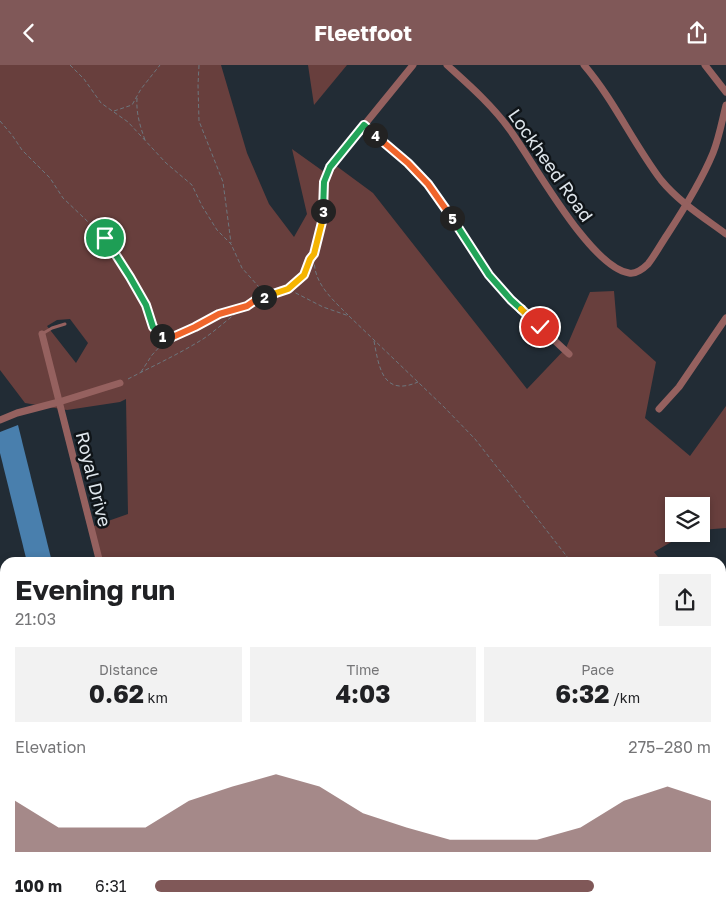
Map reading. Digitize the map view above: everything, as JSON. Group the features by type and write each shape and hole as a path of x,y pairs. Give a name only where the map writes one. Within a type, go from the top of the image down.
{"street":[{"path":"330,167 413,65"},
{"name":"Lockheed Road","path":"447,65 476,91 510,129 560,207 597,253 614,267 629,274 636,273 647,265 686,205"},
{"path":"584,65 613,104 662,181 686,205 726,234"},
{"path":"705,65 726,92"},
{"path":"686,205 714,151 726,105"},
{"path":"364,125 408,163 428,184 448,211 489,275 511,300 569,354"},
{"path":"659,409 679,387 726,318"},
{"name":"Royal Drive","path":"42,334 98,557"},
{"path":"0,420 17,413 120,383"}],"lane":[{"path":"42,334 52,328 65,324"}],"path":[{"path":"70,65 84,79 101,103 128,122 166,163 192,185 217,230 231,244"},
{"path":"113,111 132,105 160,65"},
{"path":"200,65 198,85 199,121 222,183 231,244 242,268 267,296"},
{"path":"137,96 136,107 145,141"},
{"path":"0,121 22,150 50,178 63,198 105,238 146,305 153,327 166,340"},
{"path":"330,167 324,182 322,222 314,254 314,267 323,289 475,439 567,557"},
{"path":"120,383 170,358 204,338 257,299 288,289 304,275 314,254"},
{"path":"288,289 323,307 349,316"},
{"path":"140,373 152,355 166,340 219,314 247,306"},
{"path":"374,340 380,367 386,380 392,386 408,386 418,382"}],"shaded area":[{"path":"0,65 221,65 247,153 269,204 294,237 307,214 292,149 327,174 330,167 335,165 373,193 527,389 566,348 590,292 614,291 617,327 656,362 645,418 690,456 726,406 726,528 710,529 710,497 665,497 665,542 671,542 654,552 658,557 99,557 91,527 128,514 126,399 120,402 67,410 25,403 0,370","holes":["70,319 88,343 76,363 47,326 57,320"]},
{"path":"308,65 347,65 314,105"}],"water":[{"path":"18,425 51,557 26,557 0,453 0,432"}],"route":[{"path":"105,238 146,305 153,327 166,340 219,314 247,306 257,299 288,289 304,275 314,254 322,222 324,182 330,167 364,125 408,163 428,184 448,211 489,275 511,300 540,327"}]}
